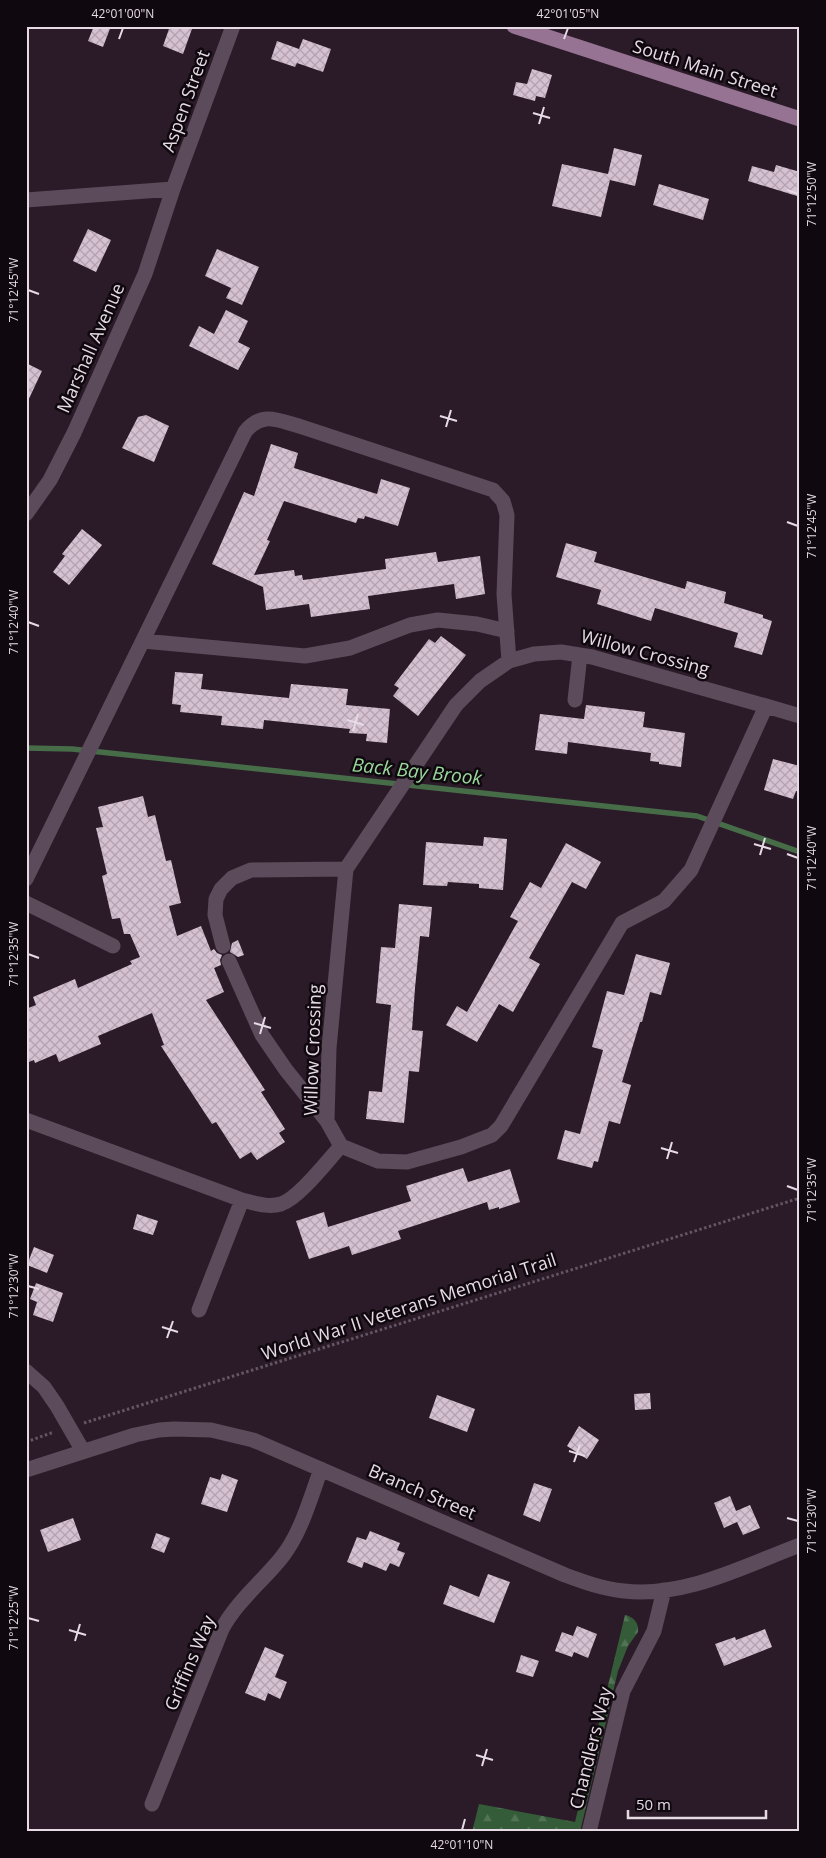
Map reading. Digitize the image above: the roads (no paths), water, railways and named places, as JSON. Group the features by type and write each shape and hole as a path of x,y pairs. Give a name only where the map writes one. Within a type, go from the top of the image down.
{"main road":[{"name":"South Main Street","path":"514,26 800,119"}],"street":[{"name":"Aspen Street","path":"173,189 233,26"},
{"path":"26,200 173,189"},
{"name":"Marshall Avenue","path":"26,514 50,480 74,433 144,274 173,189"},
{"path":"26,879 245,432 252,423 262,419 276,420 299,426 493,490 503,501 507,515 504,594 509,661"},
{"path":"142,641 305,656 350,648 410,625 438,620 477,624 507,631"},
{"name":"Willow Crossing","path":"341,1146 327,1121 329,1048 346,869 456,705 480,681 509,661 534,654 561,652 580,655 800,716"},
{"path":"575,700 580,655"},
{"path":"26,1120 242,1200 266,1206 282,1204 297,1194 341,1146 378,1161 407,1162 461,1148 492,1136 501,1126 622,923 664,901 691,870 711,831 766,706"},
{"path":"223,946 215,915 216,899 221,889 232,878 251,870 346,869"},
{"path":"26,903 113,946"},
{"path":"229,961 262,1035 286,1070 327,1121"},
{"path":"200,1310 242,1200"},
{"path":"26,1370 44,1387 83,1451"},
{"name":"Branch Street","path":"26,1470 135,1435 174,1429 211,1430 253,1440 590,1584 623,1591 664,1590 699,1583 800,1544"},
{"name":"Griffins Way","path":"152,1804 222,1629 233,1612 282,1557 290,1545 321,1469"},
{"name":"Chandlers Way","path":"589,1832 623,1692 654,1631 664,1590"}],"waterway":[{"name":"Back Bay Brook","path":"26,748 72,749 697,816 800,852"}]}
